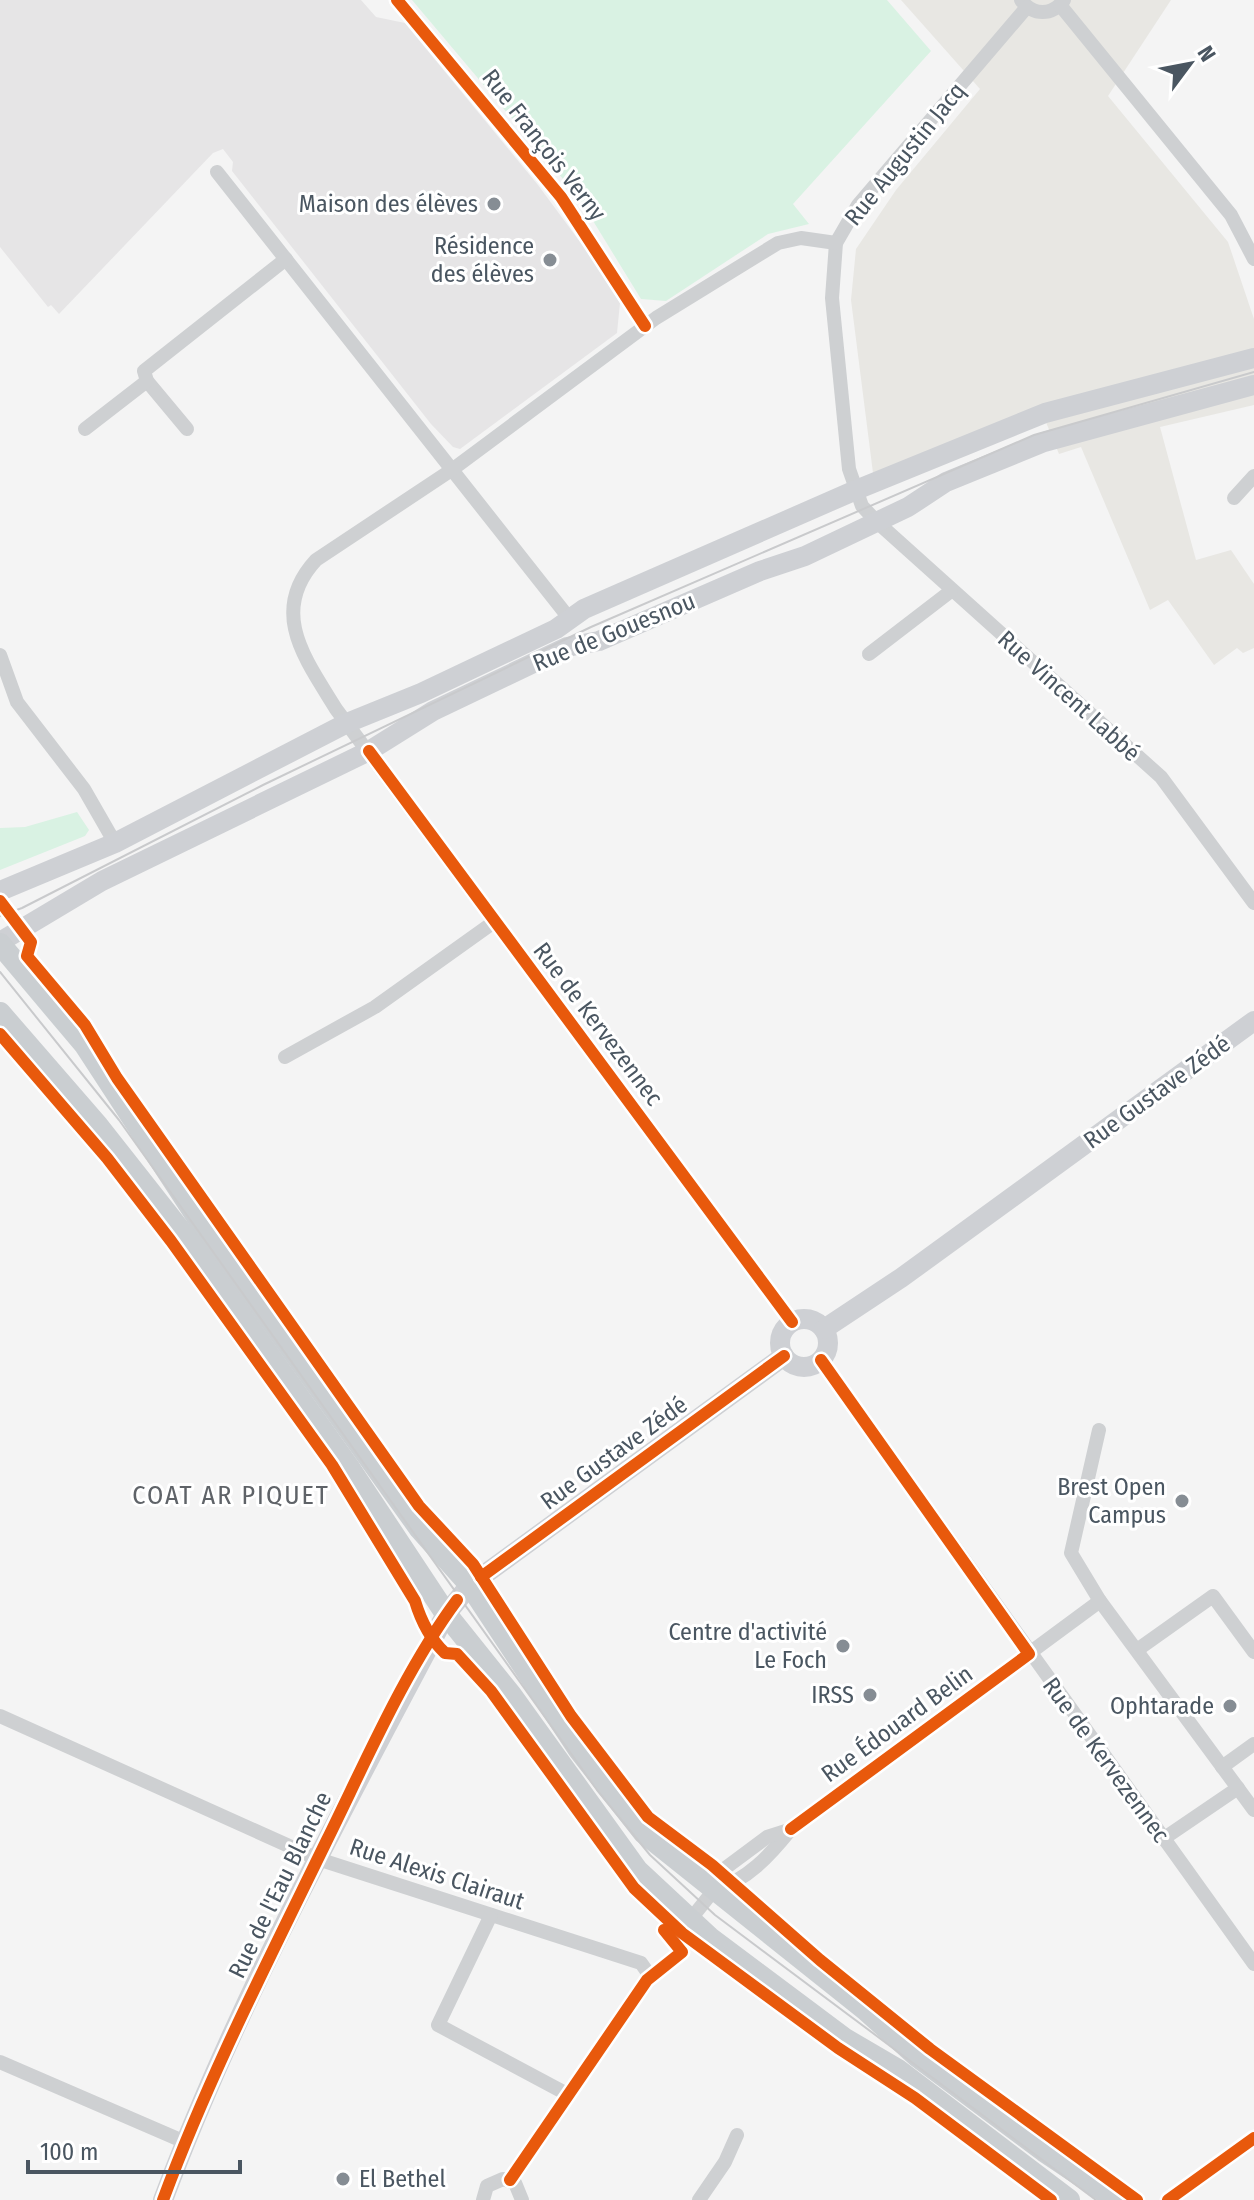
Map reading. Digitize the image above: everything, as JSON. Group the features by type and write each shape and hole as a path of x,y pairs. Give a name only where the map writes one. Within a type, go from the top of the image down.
{"main road":[{"name":"Rue de Gouesnou","path":"0,943 102,881 358,736 421,693 556,629 569,618 865,507 1045,413 1254,358"},
{"name":"Rue de Gouesnou","path":"0,891 358,736 433,711 567,647 599,641 760,571 805,556 865,507 908,507 946,482 1044,442 1254,385"},
{"path":"0,943 85,1045 201,1223 420,1529 511,1695 637,1870 690,1920 845,2039 898,2070 1069,2200"},
{"path":"0,1013 98,1126 180,1230 350,1469 644,1833 927,2064 1117,2200"},
{"name":"Rue Gustave Zédé","path":"824,1329 901,1278 1254,1021"},
{"path":"805,1319 824,1329 828,1348 821,1360 801,1367 784,1356 780,1341 792,1322 805,1319"},
{"name":"Rue Gustave Zédé","path":"458,1600 784,1356"},
{"name":"Rue de l'Eau Blanche","path":"163,2200 185,2142 318,1859 458,1600"}],"street":[{"name":"Rue François Verny","path":"397,0 541,171 645,326"},
{"path":"1024,4 1044,13 1062,3 1231,215 1254,259"},
{"name":"Rue Augustin Jacq","path":"865,507 849,465 832,298 836,243 858,205 1024,4"},
{"path":"217,172 569,618"},
{"path":"453,469 645,326 778,243 801,238 836,243"},
{"path":"85,429 143,370 286,259"},
{"path":"143,370 187,429"},
{"name":"Rue de Kervezennec","path":"453,469 316,560 302,576 293,627 298,647 358,736 494,922 792,1322"},
{"path":"1234,498 1254,476"},
{"name":"Rue Vincent Labbé","path":"865,507 951,591 1161,777 1254,903"},
{"path":"869,654 951,591"},
{"path":"0,655 17,702 84,789 115,843"},
{"path":"285,1057 375,1007 494,922"},
{"name":"Rue de Kervezennec","path":"821,1360 1254,1964"},
{"path":"1099,1430 1071,1553 1100,1601 1254,1810"},
{"path":"1137,1650 1213,1596 1254,1652"},
{"name":"Rue Édouard Belin","path":"690,1920 714,1890 720,1872 767,1837 791,1829 1100,1601"},
{"name":"Rue Alexis Clairaut","path":"0,1716 318,1859 630,1959 644,1967 647,1980 567,2094"},
{"path":"1222,1767 1254,1744"},
{"path":"1163,1839 1238,1788"},
{"path":"491,1915 438,2025 567,2094 510,2180"},
{"path":"0,2062 185,2142"},
{"path":"699,2200 725,2162 737,2135"},
{"path":"483,2200 483,2192 491,2182 510,2180"},
{"path":"510,2180 519,2189 522,2200"}],"shaded area":[{"path":"0,0 361,0 376,17 405,23 538,185 586,250 620,303 617,333 460,449 453,447 431,424 232,171 233,162 223,149 213,153 59,314 51,305 48,307 0,247"},
{"path":"901,0 1171,0 1108,96 1228,242 1254,319 1254,405 1160,427 1196,560 1231,550 1254,584 1254,648 1243,653 1237,648 1214,665 1168,600 1150,610 1081,447 1059,454 1041,410 873,473 851,300 856,249 896,190 980,89"}],"green space":[{"path":"412,0 887,0 931,51 793,204 809,224 768,234 666,301 641,299 579,198"},
{"path":"77,812 89,830 85,836 0,870 0,828 25,827"}],"tram line":[{"path":"0,916 22,908 263,785 591,627 1034,435 1254,372"},
{"path":"0,972 119,1120 597,1790 650,1855 715,1915 1096,2200"}],"cycle path":[{"path":"397,0 561,197 645,326"},
{"path":"369,751 792,1322"},
{"path":"0,901 31,942 27,956 85,1025 117,1078 419,1506 473,1564 571,1716 648,1817 712,1865 820,1960 930,2049 1137,2200"},
{"path":"0,1034 107,1158 171,1241 332,1465 415,1601 434,1641 445,1653 457,1654 491,1691 634,1888 682,1933 838,2048 915,2098 1051,2200"},
{"path":"481,1577 784,1356"},
{"path":"791,1829 1029,1654 821,1360"},
{"path":"163,2200 220,2063 372,1748 420,1656 457,1600"},
{"path":"510,2180 647,1980 682,1952 664,1930"},
{"path":"1168,2200 1254,2138"}],"place":[{"name":"Maison des élèves","path":"494,204"},
{"name":"Résidence des élèves","path":"550,260"},
{"name":"Brest Open Campus","path":"1182,1501"},
{"name":"Centre d'activité Le Foch","path":"843,1646"},
{"name":"IRSS","path":"870,1695"},
{"name":"Ophtarade","path":"1230,1706"},
{"name":"El Bethel","path":"343,2179"}],"district":[{"name":"COAT AR PIQUET","path":"231,1495"}]}
